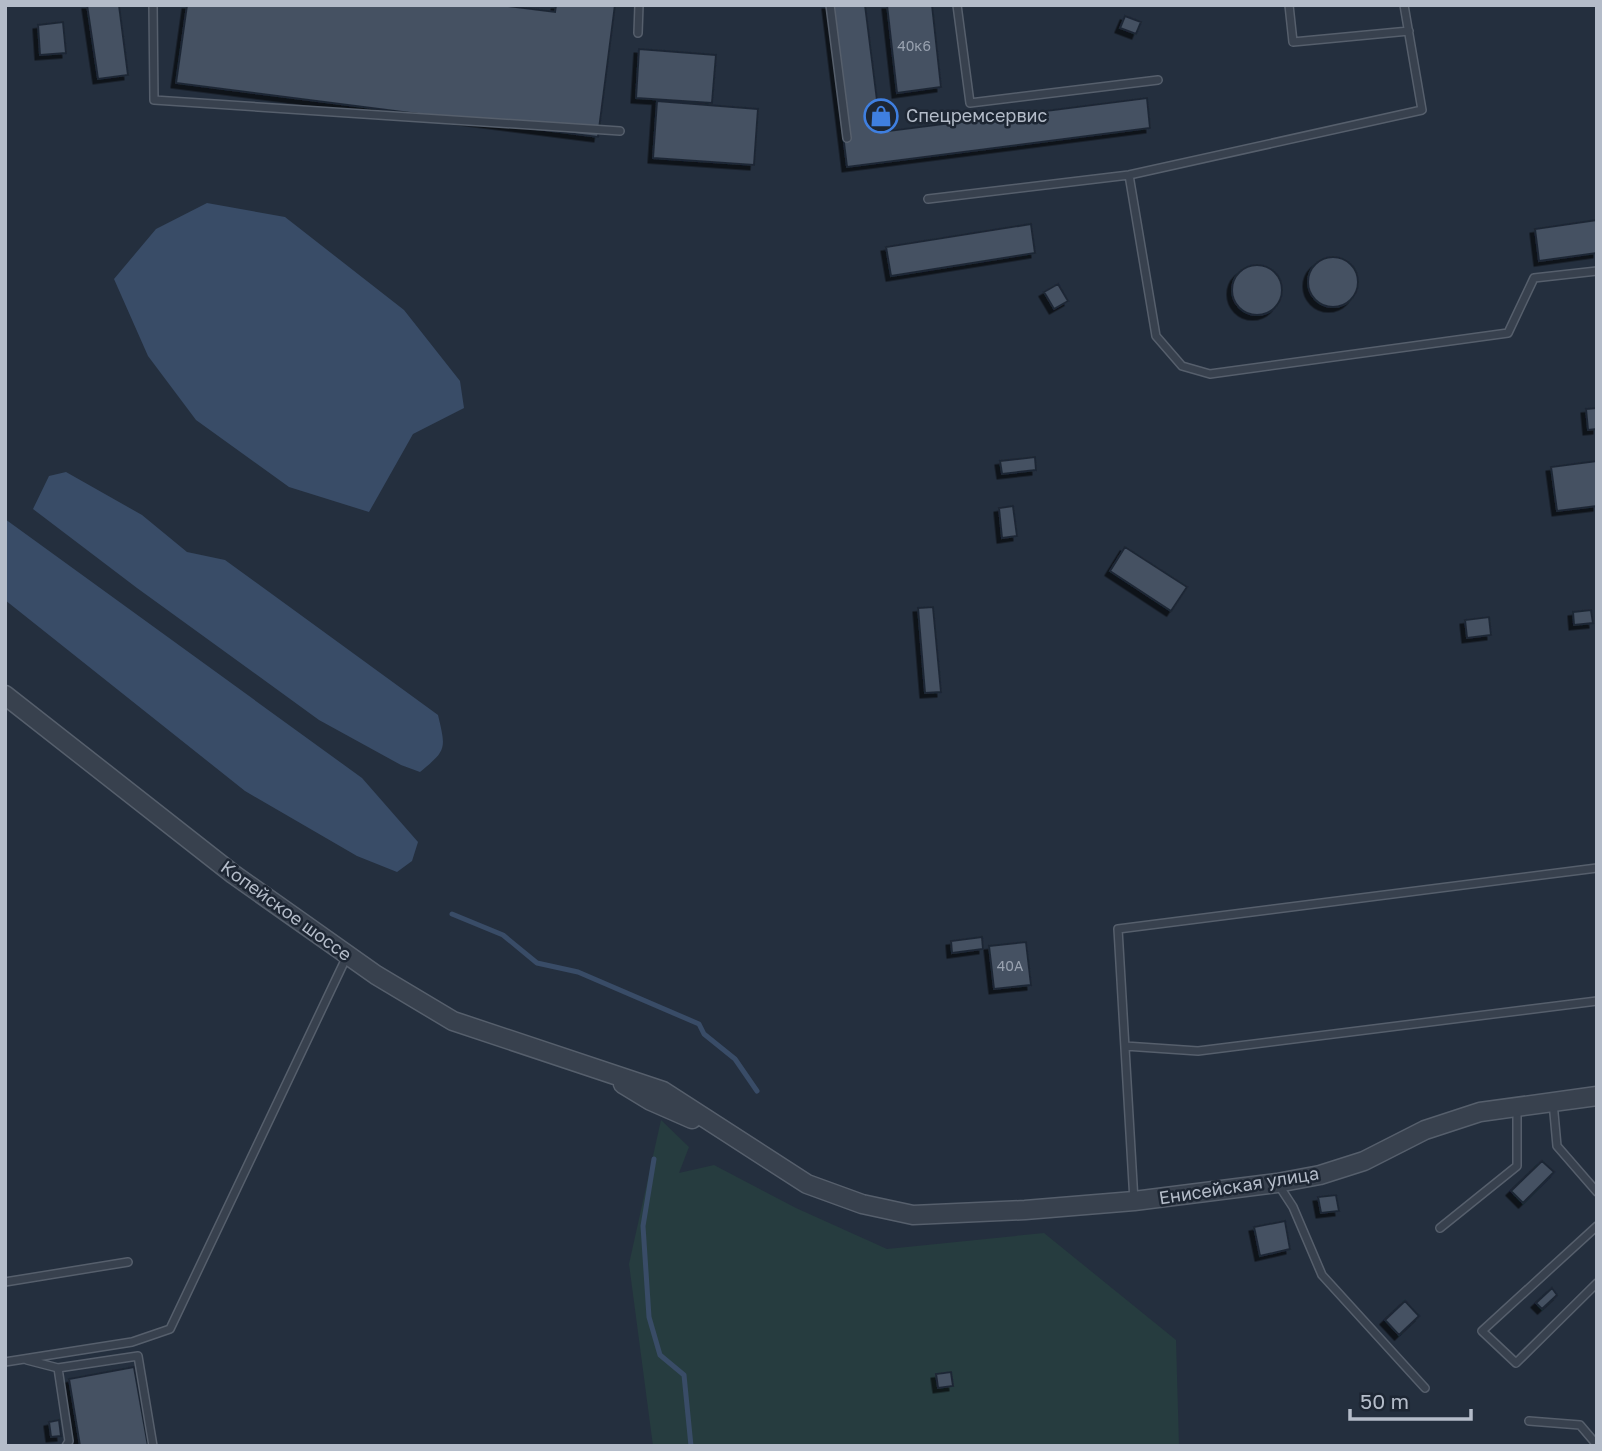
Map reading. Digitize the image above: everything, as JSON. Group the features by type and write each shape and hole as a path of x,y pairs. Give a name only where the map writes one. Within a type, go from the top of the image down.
{"street":[{"name":"Копейское шоссе","path":"5,695 233,874 376,975 453,1021 663,1091 807,1184 862,1204 913,1215 1077,1206"},
{"name":"Енисейская улица","path":"1077,1206 1277,1183 1320,1175 1364,1161 1425,1130 1480,1112 1597,1096"}],"lane":[{"path":"153,5 153,100 620,131"},
{"path":"638,33 639,5"},
{"path":"830,5 848,138"},
{"path":"957,5 970,103 1158,80"},
{"path":"1289,5 1293,42 1409,31"},
{"path":"928,199 1129,176 1422,110 1404,5"},
{"path":"1129,176 1156,336 1182,366 1210,374 1508,333 1534,278 1597,271"},
{"path":"1134,1201 1118,929 1597,868"},
{"path":"5,1362 132,1342 170,1329 348,955"},
{"path":"1125,1046 1198,1051 1597,1001"},
{"path":"1553,1101 1558,1146 1597,1192"},
{"path":"1440,1228 1517,1166 1517,1106"},
{"path":"1277,1183 1293,1207 1322,1275 1425,1388"},
{"path":"1597,1226 1482,1331 1516,1363 1597,1283"},
{"path":"5,1282 128,1262"},
{"path":"23,1359 58,1368 138,1356 153,1446"},
{"path":"58,1368 69,1441 66,1446"},
{"path":"1529,1422 1580,1425 1597,1445"}],"green space":[{"path":"661,1120 689,1147 679,1173 714,1165 796,1208 887,1249 1044,1233 1176,1340 1179,1446 653,1446 629,1264"}],"water":[{"path":"207,203 285,217 404,310 460,381 464,408 413,434 369,512 289,487 196,420 148,356 114,279 156,229"},
{"path":"66,472 142,515 187,552 225,560 438,715 443,742 440,753 420,772 401,765 319,720 137,588 33,509 49,476"},
{"path":"5,519 362,778 418,842 412,861 397,872 357,856 245,791 5,600"}],"building":[{"path":"87,5 119,5 128,75 98,79"},
{"path":"187,5 500,5 555,12 556,5 615,5 598,137 176,83"},
{"path":"827,5 865,5 881,132 1147,98 1150,128 847,167"},
{"path":"887,5 932,5 941,87 897,93"},
{"path":"1125,16 1141,22 1136,34 1120,28"},
{"path":"63,22 66,53 40,55 38,25"},
{"path":"639,49 716,55 712,103 636,98"},
{"path":"657,101 758,109 754,165 653,158"},
{"path":"1597,220 1597,253 1539,261 1535,229"},
{"path":"1031,224 1035,253 891,276 886,247"},
{"path":"1333,257 1351,264 1358,282 1351,300 1333,307 1315,300 1308,282 1315,264"},
{"path":"1257,265 1275,272 1282,290 1275,308 1257,315 1239,308 1232,290 1239,272"},
{"path":"1058,284 1068,301 1054,309 1044,292"},
{"path":"1597,408 1597,429 1588,430 1586,409"},
{"path":"1035,457 1036,470 1002,474 1000,461"},
{"path":"1597,461 1597,506 1557,511 1551,467"},
{"path":"1013,506 1017,536 1002,538 999,508"},
{"path":"1125,547 1187,587 1171,611 1110,571"},
{"path":"933,607 941,692 925,693 918,608"},
{"path":"1591,610 1593,623 1574,625 1573,612"},
{"path":"1489,617 1491,635 1467,638 1465,620"},
{"path":"982,937 983,949 952,953 951,941"},
{"path":"1026,942 1031,985 994,989 989,946"},
{"path":"1542,1161 1554,1172 1523,1203 1511,1191"},
{"path":"1336,1195 1339,1211 1321,1213 1318,1197"},
{"path":"1285,1221 1290,1249 1260,1256 1254,1227"},
{"path":"1552,1288 1557,1295 1542,1309 1536,1303"},
{"path":"1405,1301 1419,1316 1399,1335 1385,1320"},
{"path":"134,1367 148,1446 80,1446 69,1379"},
{"path":"951,1372 953,1386 938,1388 936,1374"},
{"path":"59,1420 61,1436 51,1437 49,1422"}],"waterway":[{"path":"452,914 503,935 537,963 578,972 699,1024 704,1034 735,1059 757,1091"},
{"path":"654,1159 643,1226 649,1317 660,1355 684,1375 691,1446"}],"place":[{"name":"Спецремсервис","path":"881,116"}]}
